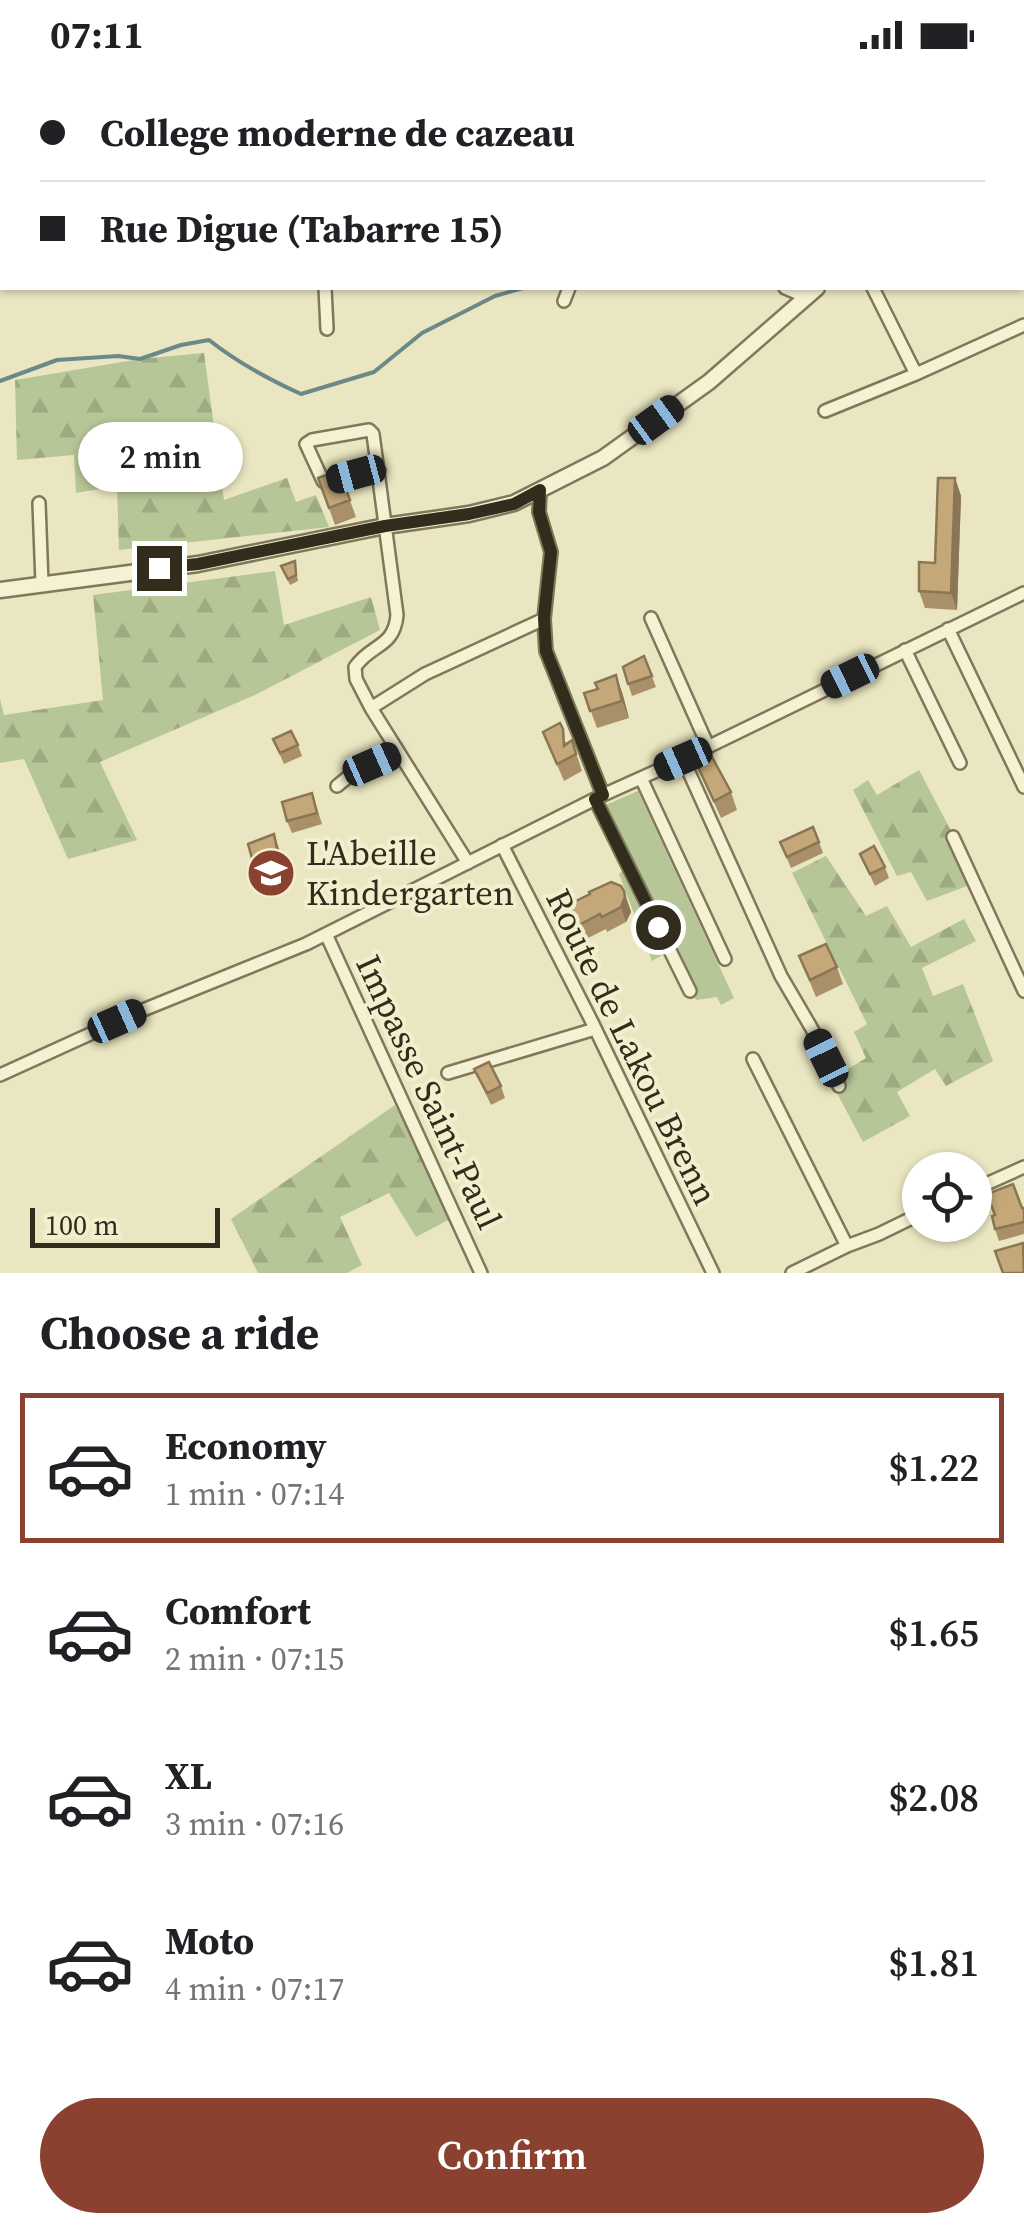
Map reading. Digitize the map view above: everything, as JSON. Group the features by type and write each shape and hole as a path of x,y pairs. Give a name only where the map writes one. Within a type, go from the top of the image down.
{"street":[{"path":"325,290 328,329"},
{"path":"564,301 568,290"},
{"path":"873,290 916,374"},
{"path":"0,590 198,564 514,504 603,458 709,382 812,292"},
{"path":"826,410 1024,325"},
{"path":"379,470 323,481 306,444 370,430 373,434 379,470 397,615 396,630 362,657 355,667 356,679 468,863"},
{"path":"540,490 539,512 551,552 544,618 546,651 599,797 690,991"},
{"path":"39,504 42,583"},
{"path":"0,1075 143,1010 306,944 599,797 1024,593"},
{"path":"371,708 425,674 544,618"},
{"path":"650,618 708,746"},
{"path":"948,629 1024,787"},
{"path":"905,650 960,764"},
{"path":"337,786 353,773 398,752"},
{"path":"683,759 781,976 840,1086"},
{"path":"641,778 725,959"},
{"path":"952,837 1024,991"},
{"name":"Route de Lakou Brenn","path":"502,845 713,1273"},
{"name":"Impasse Saint-Paul","path":"326,934 481,1273"},
{"path":"448,1074 595,1029"},
{"path":"754,1059 847,1246"},
{"path":"992,1181 1024,1167"},
{"path":"792,1273 902,1223"}],"green space":[{"path":"204,353 224,500 287,478 296,502 316,495 329,527 119,550 117,486 76,493 74,455 17,460 15,380 140,359"},
{"path":"275,571 284,625 371,597 380,630 257,694 100,762 137,840 68,859 24,759 0,763 0,699 4,715 103,700 93,595"},
{"path":"919,770 978,882 927,901 911,872 897,876 853,790 868,780 877,795"},
{"path":"638,791 734,998 721,1005 717,997 696,1000 673,949 652,961 619,874 626,868 601,807"},
{"path":"826,856 866,916 887,906 911,947 964,919 976,941 922,968 933,996 963,984 993,1061 946,1086 935,1069 897,1092 910,1116 863,1142 830,1080 866,1058 854,1032 867,1024 792,873"},
{"path":"395,1105 454,1217 416,1237 389,1193 340,1217 362,1265 347,1273 258,1273 231,1219"}],"building":[{"path":"339,470 350,500 329,508 318,478"},
{"path":"938,478 955,478 951,593 919,591 919,562 935,563"},
{"path":"295,561 296,575 288,579 281,566"},
{"path":"644,656 652,676 628,684 623,667"},
{"path":"616,675 622,701 590,711 584,693 598,689 595,683"},
{"path":"560,723 564,746 572,740 576,754 557,764 543,732"},
{"path":"291,731 298,745 280,753 273,739"},
{"path":"712,757 731,792 714,801 697,765"},
{"path":"312,793 317,813 287,821 282,802"},
{"path":"813,827 819,842 787,857 780,842"},
{"path":"274,834 281,869 256,872 248,844"},
{"path":"874,846 885,867 870,874 860,854"},
{"path":"611,882 624,891 621,907 579,925 568,905"},
{"path":"826,944 837,967 810,980 799,956"},
{"path":"489,1062 501,1086 487,1093 474,1069"},
{"path":"1013,1184 1024,1208 1024,1222 995,1229 992,1192"},
{"path":"1023,1243 1024,1273 1003,1273 995,1251"}],"waterway":[{"path":"0,381 57,360 118,356 140,359 209,340 254,370 301,394 374,372 422,333 495,296 516,290"}],"place":[{"name":"L'Abeille Kindergarten","path":"271,873"}],"route":[{"path":"159,568 469,514 514,504 540,490 539,512 551,552 544,618 546,651 603,795 595,799 658,927"}]}
